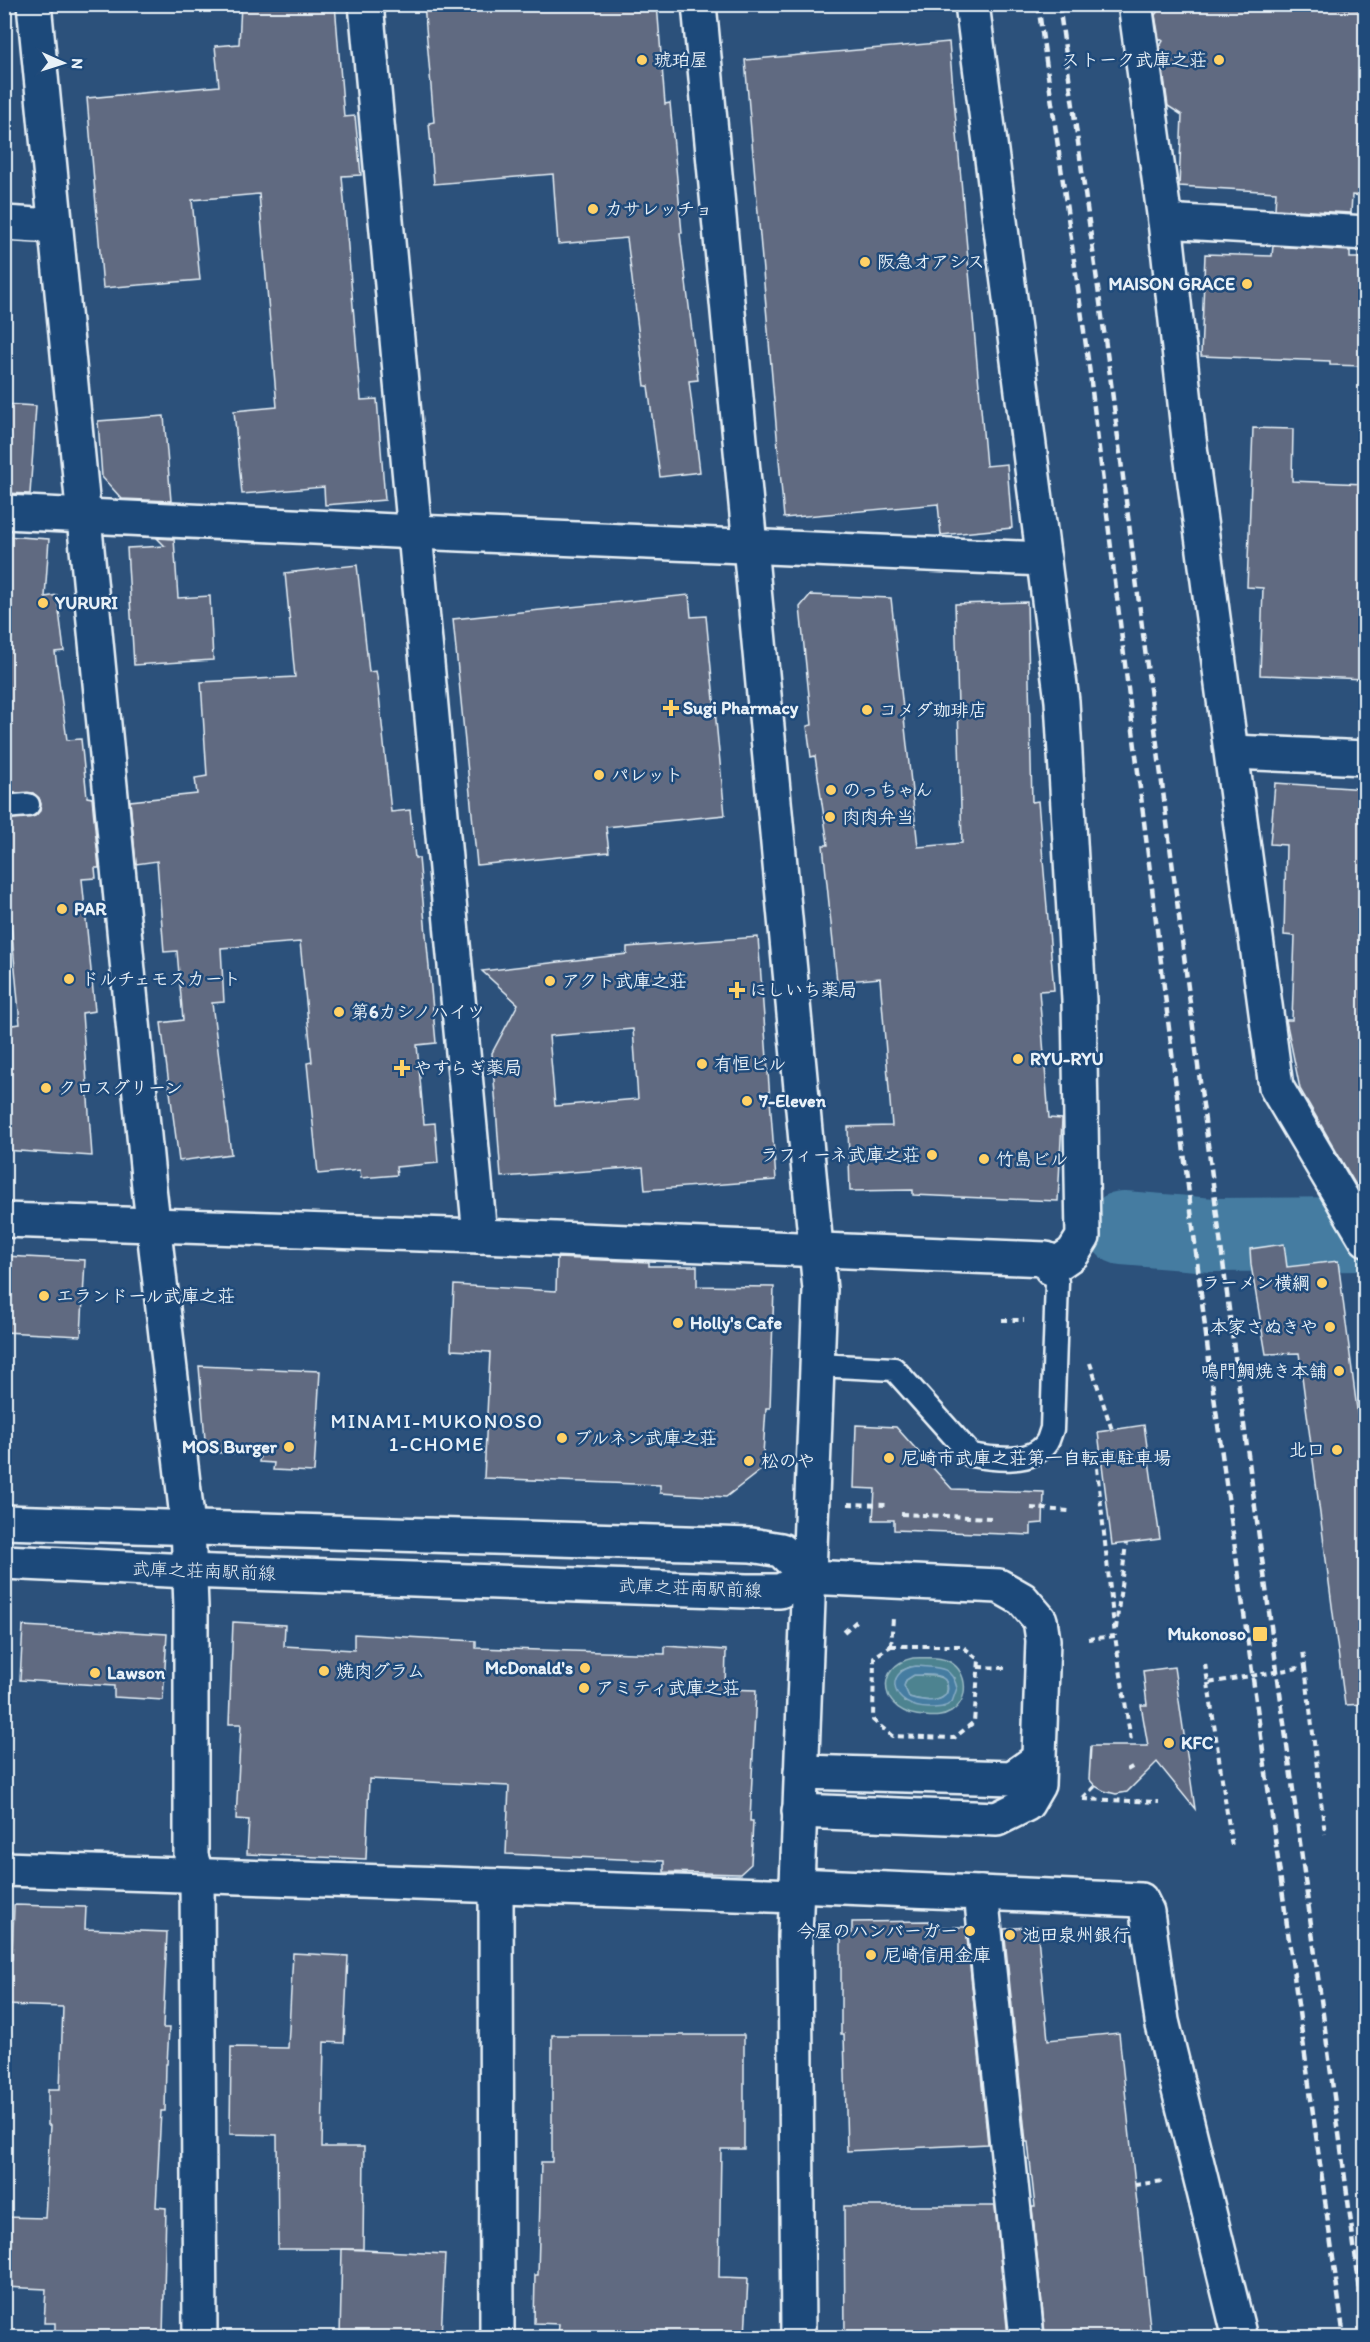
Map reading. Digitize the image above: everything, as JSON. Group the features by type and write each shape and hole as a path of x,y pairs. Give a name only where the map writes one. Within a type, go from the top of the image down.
{"street":[{"path":"34,4 153,1226 188,1526 191,1607 191,1856 197,1876 200,2337"},
{"path":"366,4 480,1236"},
{"path":"699,4 820,1290 796,1891 798,2337"},
{"path":"4,1220 480,1236 1046,1259 1051,1268 1073,1253 1083,1238 1082,1100 1079,1000 1062,701 972,4"},
{"path":"1135,4 1165,221 1189,439 1276,1087 1358,1227"},
{"path":"1165,221 1365,233"},
{"path":"4,224 54,226"},
{"path":"4,512 1044,559"},
{"path":"1232,752 1365,758"},
{"path":"4,1522 751,1545 781,1550 808,1577 999,1586 1022,1599 1040,1620 1043,1640 1038,1785 1027,1804 997,1819 800,1811"},
{"name":"武庫之荘南駅前線","path":"4,1562 188,1571 747,1591 780,1591 808,1577"},
{"path":"801,1772 1012,1778 1039,1759"},
{"path":"4,1869 496,1886 981,1893 1141,1900 1147,1912 1162,2021 1240,2337"},
{"path":"496,1886 497,2337"},
{"path":"981,1893 1027,2337"}],"lane":[{"path":"4,807 28,805"},
{"path":"817,1365 894,1370 971,1455 1019,1458 1035,1453 1047,1443 1052,1429 1057,1282 1051,1268"}],"path":[{"path":"1002,1320 1024,1321"},
{"path":"1090,1363 1112,1430"},
{"path":"1097,1468 1115,1636 1131,1741"},
{"path":"843,1504 889,1505"},
{"path":"1031,1508 1069,1511"},
{"path":"901,1514 992,1518"},
{"path":"1115,1636 1126,1543"},
{"path":"1088,1639 1115,1636"},
{"path":"891,1646 962,1646 979,1660 974,1722 954,1738 892,1736 873,1720 874,1657 891,1646"},
{"path":"1303,1650 1325,1834"},
{"path":"1205,1664 1232,1847"},
{"path":"1208,1683 1305,1667"},
{"path":"1127,1770 1134,1766"},
{"path":"1095,1786 1083,1799 1159,1802"},
{"path":"1135,2185 1165,2181"}],"green space":[{"path":"913,1658 942,1659 950,1662 960,1672 963,1679 964,1694 957,1707 942,1716 910,1714 898,1708 890,1699 887,1680 892,1670 900,1663","holes":["910,1667 955,1678 944,1707 904,1702 901,1671"]},
{"path":"914,1675 936,1676 945,1679 946,1693 937,1700 909,1697 904,1686 906,1680"}],"water":[{"path":"916,1666 947,1671 957,1688 952,1702 944,1707 929,1708 906,1702 899,1696 895,1681 905,1669","holes":["914,1675 941,1677 948,1685 947,1692 939,1700 909,1697 904,1686 906,1680"]}],"building":[{"path":"241,4 335,4 344,117 355,116 361,175 342,176 361,400 377,399 385,500 325,505 324,487 242,494 234,411 277,407 259,194 192,200 200,280 103,288 87,98 219,86 215,46 239,44"},
{"path":"424,4 657,4 665,104 670,103 682,233 680,233 698,380 689,381 700,472 660,477 648,386 645,386 627,238 558,244 553,174 434,184 429,123 434,122"},
{"path":"1163,4 1287,4 1365,10 1365,196 1352,195 1351,213 1275,209 1276,192 1179,186 1182,115 1168,106 1163,70 1168,63 1162,59 1160,46 1163,41 1159,38 1155,15"},
{"name":"阪急オアシス","path":"949,42 986,466 1007,464 1012,528 941,535 938,504 784,518 745,60"},
{"path":"1273,246 1350,251 1350,258 1365,258 1365,366 1330,365 1330,361 1201,356 1205,254 1272,256"},
{"path":"4,404 36,406 30,494 4,493"},
{"path":"164,416 171,501 122,499 102,477 98,421"},
{"path":"1253,428 1293,429 1292,481 1365,484 1365,679 1260,675 1263,588 1247,587"},
{"path":"4,536 49,539 45,597 57,595 64,651 55,652 67,740 81,739 87,797 92,798 99,868 95,868 96,878 82,879 95,1011 82,1013 92,1156 4,1150 4,1026 20,1024 7,879 4,879 4,820 35,816 40,811 41,804 39,798 33,793 4,793"},
{"path":"157,538 174,539 178,598 210,596 213,660 134,665 127,548 165,546"},
{"path":"357,565 369,672 376,671 377,676 391,812 410,810 415,858 419,858 436,1043 417,1045 424,1124 435,1123 438,1163 396,1167 397,1175 361,1178 360,1170 318,1174 307,1063 312,1062 300,942 221,948 224,1002 212,1003 231,1154 179,1161 161,1023 183,1020 177,951 164,952 157,861 136,864 130,801 197,794 195,778 207,776 201,682 295,677 285,573"},
{"path":"689,595 691,617 706,616 725,815 606,827 609,852 477,865 453,619"},
{"path":"810,595 891,598 918,847 962,843 955,604 1027,602 1032,802 1038,801 1054,990 1039,991 1049,1118 1062,1119 1058,1201 913,1195 913,1190 850,1191 848,1127 892,1126 880,978 837,982 823,845 828,845 815,756 811,757 807,726 812,725 800,607"},
{"path":"1275,783 1365,789 1365,1201 1300,1089 1286,1020 1292,1020 1295,936 1284,935 1286,845 1270,844"},
{"path":"758,937 776,1180 645,1190 643,1167 501,1177 492,1053 518,1004 482,971 627,954 627,947","holes":["633,1029 638,1099 555,1106 549,1036"]},
{"name":"北口","path":"1284,1244 1287,1267 1338,1261 1365,1472 1365,1704 1345,1705 1299,1353 1266,1354 1250,1249"},
{"name":"エランドール武庫之荘","path":"4,1256 85,1260 81,1336 4,1332"},
{"path":"557,1258 649,1262 649,1266 697,1266 697,1286 774,1287 770,1408 766,1408 762,1469 726,1497 660,1493 660,1485 484,1478 490,1352 451,1350 454,1285 556,1291"},
{"path":"199,1366 320,1371 314,1472 273,1470 274,1463 259,1462 260,1455 206,1452"},
{"name":"尼崎市武庫之荘第一自転車駐車場","path":"856,1425 896,1427 952,1489 1044,1492 1043,1523 1031,1524 1031,1535 894,1530 894,1520 873,1520 875,1489 854,1488"},
{"path":"1144,1425 1160,1539 1112,1545 1098,1432"},
{"path":"233,1622 285,1625 284,1646 354,1650 354,1634 476,1641 476,1648 665,1654 665,1646 726,1650 725,1689 756,1690 750,1821 753,1821 751,1864 740,1874 664,1872 664,1861 506,1854 509,1786 369,1779 366,1859 247,1854 249,1820 236,1819 241,1724 229,1724"},
{"path":"23,1626 167,1634 163,1700 114,1697 114,1686 20,1680"},
{"path":"1174,1667 1195,1809 1157,1762 1127,1792 1116,1794 1104,1791 1089,1779 1091,1746 1148,1746 1141,1705 1147,1705 1143,1671"},
{"path":"14,1905 86,1907 85,1929 167,1932 163,2028 169,2028 165,2111 161,2111 156,2207 166,2208 163,2337 55,2337 55,2323 44,2323 46,2289 4,2287 4,2217 45,2218 50,2125 48,2125 48,2089 60,2089 63,2007 4,2005 4,1959 12,1959"},
{"path":"930,1921 930,1927 966,1927 988,2144 847,2151 844,2034 841,2034 841,1933 852,1933 852,1922"},
{"path":"1037,1926 1048,2040 1119,2033 1151,2337 1075,2337 1075,2330 1045,2334 1032,2207 1035,2207 1004,1929"},
{"path":"293,1953 348,1956 344,2043 324,2042 322,2147 364,2147 363,2249 278,2249 277,2135 230,2134 231,2047 288,2048"},
{"path":"552,2035 744,2035 744,2149 721,2149 719,2277 748,2278 745,2337 558,2337 559,2324 534,2323 535,2275 538,2275 541,2162 552,2162"},
{"path":"844,2206 995,2206 1008,2337 845,2337"},
{"path":"342,2249 445,2254 441,2337 340,2337"}],"waterway":[{"path":"1123,1228 1212,1235 1366,1234"}],"railway":[{"path":"1038,4 1090,374 1209,1360 1344,2338"},
{"path":"1059,4 1110,375 1238,1380 1366,2335"}],"place":[{"name":"琥珀屋","path":"642,60"},
{"name":"ストーク武庫之荘","path":"1219,60"},
{"name":"カサレッチョ","path":"593,209"},
{"name":"阪急オアシス","path":"865,262"},
{"name":"MAISON GRACE","path":"1247,284"},
{"name":"YURURI","path":"43,603"},
{"name":"Sugi Pharmacy","path":"671,708"},
{"name":"コメダ珈琲店","path":"867,710"},
{"name":"パレット","path":"599,775"},
{"name":"のっちゃん","path":"831,790"},
{"name":"肉肉弁当","path":"830,817"},
{"name":"PAR","path":"62,909"},
{"name":"ドルチェモスカート","path":"69,979"},
{"name":"アクト武庫之荘","path":"550,981"},
{"name":"にしいち薬局","path":"737,990"},
{"name":"第6カシノハイツ","path":"339,1012"},
{"name":"RYU-RYU","path":"1018,1059"},
{"name":"有恒ビル","path":"702,1064"},
{"name":"やすらぎ薬局","path":"402,1068"},
{"name":"クロスグリーン","path":"46,1088"},
{"name":"7-Eleven","path":"747,1101"},
{"name":"ラフィーネ武庫之荘","path":"932,1155"},
{"name":"竹島ビル","path":"984,1159"},
{"name":"ラーメン横綱","path":"1322,1283"},
{"name":"エランドール武庫之荘","path":"44,1296"},
{"name":"Holly's Cafe","path":"678,1323"},
{"name":"本家さぬきや","path":"1330,1327"},
{"name":"鳴門鯛焼き本舗","path":"1339,1371"},
{"name":"ブルネン武庫之荘","path":"562,1438"},
{"name":"MOS Burger","path":"289,1447"},
{"name":"北口","path":"1337,1450"},
{"name":"尼崎市武庫之荘第一自転車駐車場","path":"889,1458"},
{"name":"松のや","path":"749,1461"},
{"name":"Mukonoso","path":"1260,1634"},
{"name":"McDonald's","path":"585,1668"},
{"name":"焼肉グラム","path":"324,1671"},
{"name":"Lawson","path":"95,1673"},
{"name":"アミティ武庫之荘","path":"584,1688"},
{"name":"KFC","path":"1169,1743"},
{"name":"今屋のハンバーガー","path":"970,1931"},
{"name":"池田泉州銀行","path":"1010,1935"},
{"name":"尼崎信用金庫","path":"871,1955"}],"district":[{"name":"MINAMI-MUKONOSO 1-CHOME","path":"437,1432"}]}
